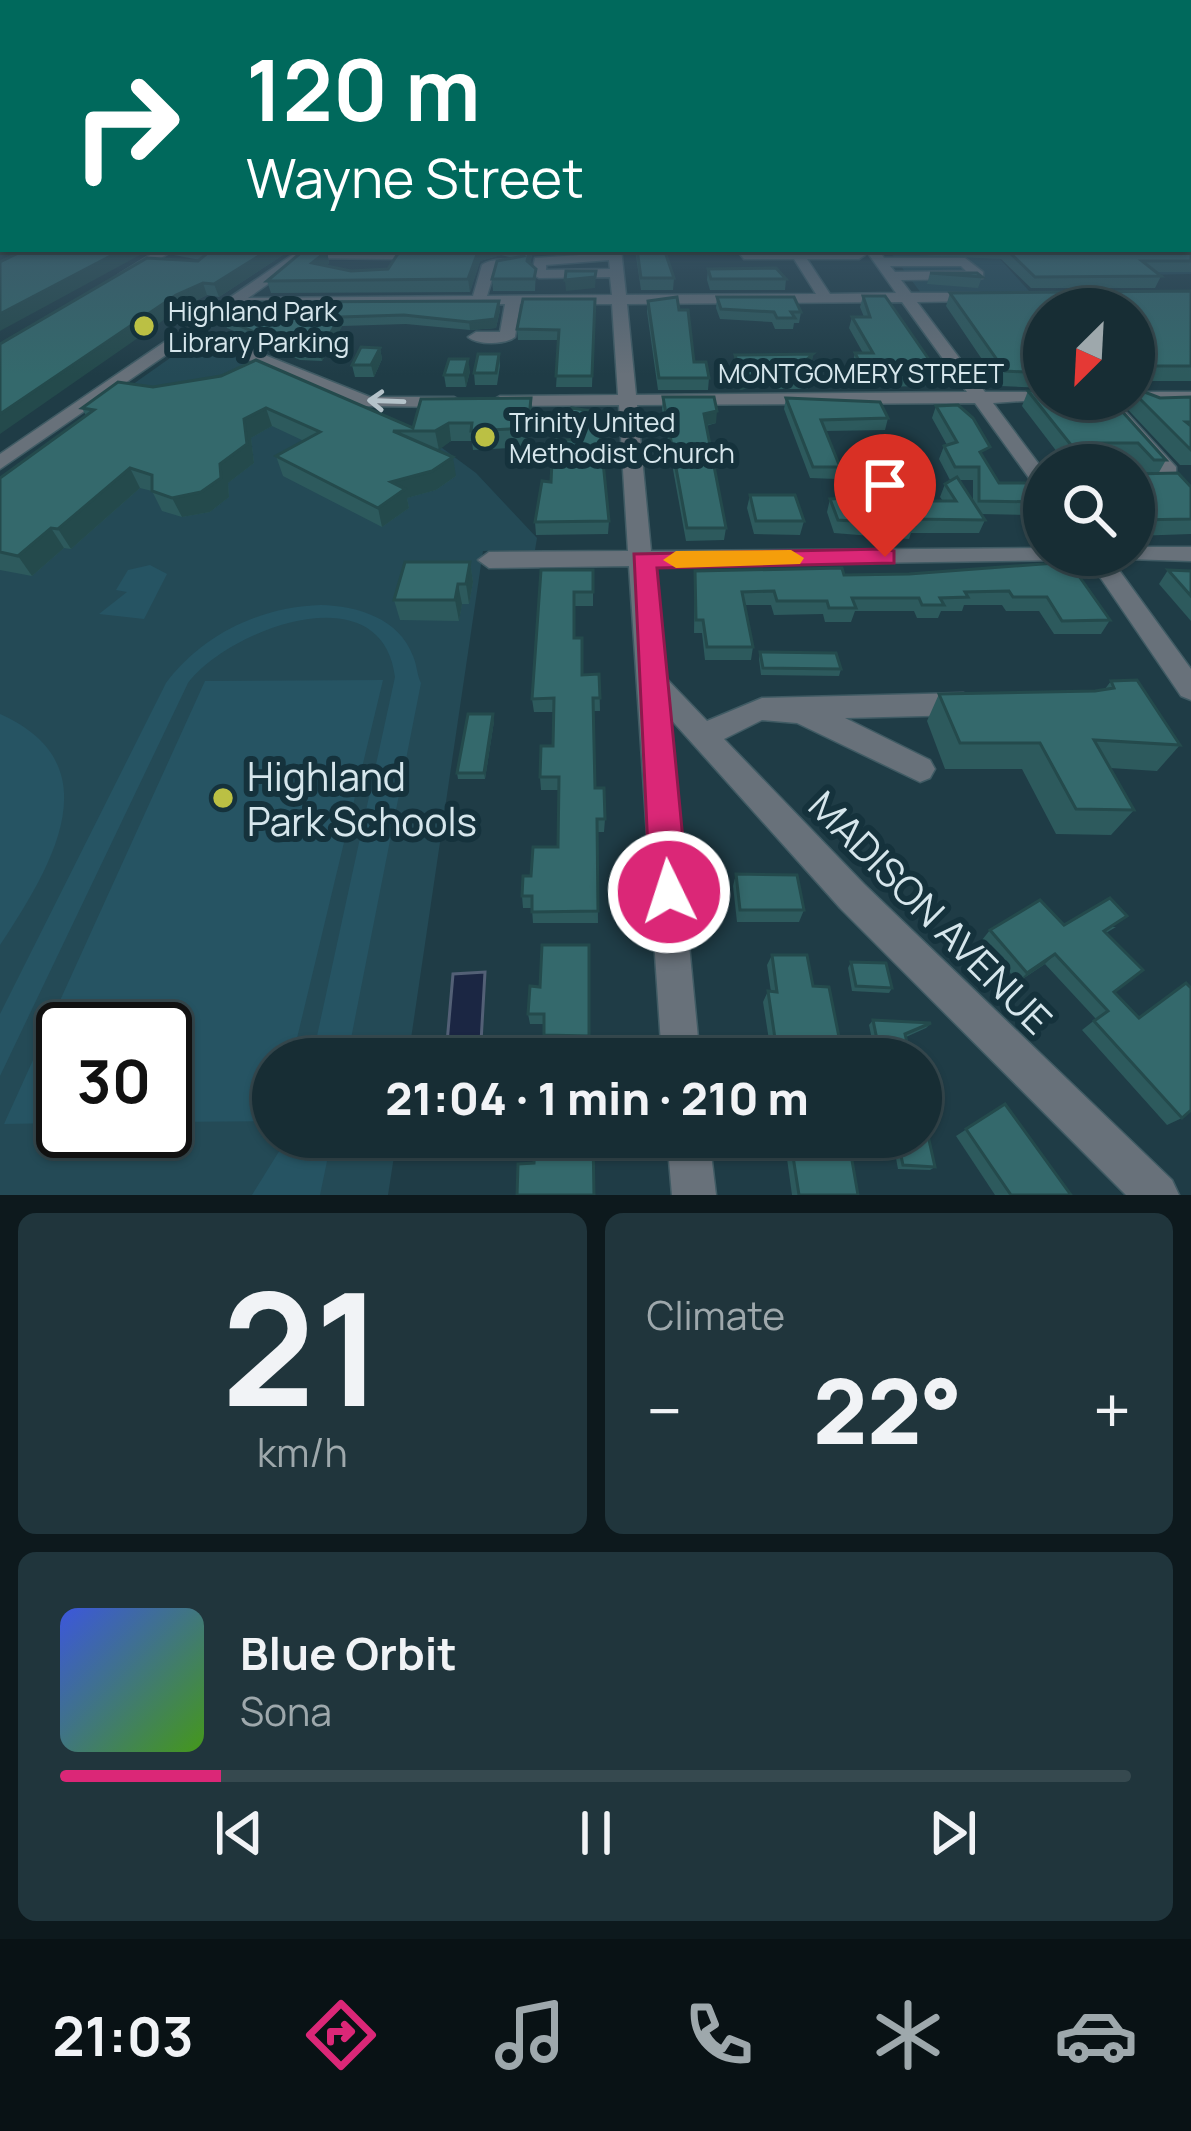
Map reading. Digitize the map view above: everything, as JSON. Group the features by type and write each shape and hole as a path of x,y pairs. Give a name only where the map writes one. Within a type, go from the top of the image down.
{"street":[{"path":"107,285 143,264"},
{"path":"0,463 287,264"},
{"path":"540,264 539,274 595,264"},
{"path":"616,264 679,1038"},
{"path":"804,264 825,298"},
{"path":"840,264 865,298"},
{"path":"879,264 1023,457"},
{"path":"891,276 978,275 967,264"},
{"path":"479,300 489,265 514,265"},
{"path":"231,302 1000,297"},
{"path":"476,337 506,337 513,300"},
{"name":"MONTGOMERY STREET","path":"189,329 368,402 1023,397"},
{"path":"1155,397 1191,397"},
{"path":"1123,420 1169,470"},
{"path":"1155,554 1191,554"},
{"path":"489,560 1023,555"},
{"path":"1111,576 1191,688"},
{"name":"MADISON AVENUE","path":"653,682 894,940 1156,1195"},
{"path":"701,734 722,731 764,708 981,704"},
{"path":"791,708 920,769"},
{"path":"690,1158 694,1195"}],"shaded area":[{"path":"899,264 1004,264 1026,288 1023,292 921,293"},
{"path":"1128,264 1191,264 1191,274 1142,275"},
{"name":"Highland Park Schools","path":"197,339 426,436 476,473 537,538 535,550 483,551 411,1038 252,1038 252,1158 394,1158 388,1195 0,1195 0,478"},
{"path":"150,565 167,574 144,619 99,614 127,592 116,590 128,570"},
{"path":"298,607 349,608 387,623 407,643 421,683 351,1038 317,1038 395,677 384,645 363,626 335,618 302,620 236,644 188,683 0,1076 0,1014 166,683 197,650 234,626"},
{"path":"383,680 297,1038 252,1038 252,1121 192,1122 192,1002 59,1002 205,681"},
{"path":"0,714 35,735 56,761 64,789 62,820 52,852 0,945"},
{"path":"485,972 481,1038 447,1038 453,974"},
{"path":"36,1053 36,1123 4,1124"},
{"path":"275,1158 328,1158 320,1195 252,1195"}],"building":[{"path":"0,264 96,264 0,314"},
{"path":"137,264 246,264 214,284 203,283 176,295 0,414 0,344"},
{"path":"288,264 351,271 388,269 391,264 474,264 468,279 267,281"},
{"path":"496,264 530,264 536,269 534,279 492,279"},
{"path":"639,264 669,264 674,278 641,278"},
{"path":"1021,264 1146,264 1161,276 1035,277"},
{"path":"776,268 786,279 711,279 708,269"},
{"path":"566,271 596,271 595,277 565,280"},
{"path":"930,273 977,273 982,277"},
{"path":"1155,291 1191,291 1191,366 1155,366"},
{"path":"1023,292 1023,372 1005,371 950,293"},
{"path":"863,296 885,296 939,374 866,375 855,353 873,353 852,317 870,317"},
{"path":"677,297 679,310 688,310 694,362 706,362 709,378 659,378 648,301"},
{"path":"717,297 794,297 801,312 791,312 795,318 777,318 774,312 721,309"},
{"path":"523,299 595,299 592,376 556,376 559,330 517,329"},
{"path":"499,301 495,319 469,322 404,315 340,317 319,352 298,351 224,319 250,302"},
{"path":"361,347 380,348 371,365 352,365"},
{"path":"478,354 499,354 496,373 474,373"},
{"path":"813,354 804,362 810,377 779,377 776,370 742,377 735,355"},
{"path":"449,359 468,359 464,375 444,375"},
{"path":"256,360 413,428 421,399 531,398 528,428 471,431 472,423 449,423 435,431 393,431 453,457 432,471 391,482 405,489 378,508 276,456 320,432 266,408 244,419 247,444 220,464 221,478 201,492 172,498 152,491 152,475 130,468 18,556 0,552 0,478 94,410 82,408 118,382 153,387 221,376"},
{"path":"1155,396 1191,397 1191,422 1186,422 1191,426 1191,450 1155,414"},
{"path":"663,397 714,397 717,411 704,414 726,528 687,528"},
{"path":"786,398 880,402 888,418 821,420 840,467 813,467"},
{"path":"958,405 973,418 990,447 980,452 999,483 1023,483 1023,502 979,501 979,467 955,467 944,446 957,442 936,406"},
{"path":"572,408 598,412 609,521 535,522 542,481 551,482 553,440 571,440"},
{"path":"1051,420 1130,420 1152,444 1094,443 1070,444"},
{"path":"1178,473 1191,487 1191,519 1155,520 1155,474"},
{"path":"957,477 985,520 911,519 914,525 838,520 830,499 885,496 888,501 956,501 945,484"},
{"path":"750,495 795,495 804,521 756,521"},
{"path":"405,562 470,562 466,584 458,584 455,600 394,600"},
{"path":"1023,565 1023,576 1079,576 1110,620 1062,621 1047,597 1013,597 1009,591 965,592 968,597 940,598 944,605 922,605 919,598 852,598 856,608 829,608 827,601 777,601 774,591 742,592 753,647 707,647 703,620 696,620 695,571 842,568 844,575"},
{"path":"541,570 593,570 593,592 574,592 574,638 582,638 582,675 599,674 600,698 593,698 595,788 604,788 605,819 597,819 598,911 532,912 532,896 522,896 523,876 531,876 533,847 558,847 559,777 540,777 541,746 553,746 554,698 532,699"},
{"path":"1168,570 1191,571 1191,596"},
{"path":"760,652 836,653 841,669 763,668"},
{"path":"1137,680 1180,745 1094,740 1134,810 1076,809 1040,743 960,743 939,694 1095,691 1114,688 1111,681"},
{"path":"468,714 493,714 484,773 457,773"},
{"path":"736,874 797,875 804,910 740,910"},
{"path":"1110,898 1127,916 1104,931 1143,970 1114,992 1139,1018 1186,983 1191,988 1191,1110 1182,1118 1094,1021 1108,1011 1055,954 1027,973 990,930 1040,900 1064,925"},
{"path":"542,945 589,945 589,1036 544,1035 544,1014 528,1014 530,986 540,987"},
{"path":"772,955 807,955 813,986 829,987 839,1038 775,1038 768,991 777,992"},
{"path":"851,962 886,963 892,988 856,986"},
{"path":"873,1020 931,1023 905,1034 906,1038 877,1038"},
{"path":"1005,1104 1071,1195 1011,1195 966,1129"},
{"path":"534,1158 593,1158 594,1195 517,1195 518,1164 534,1163"},
{"path":"793,1158 852,1158 858,1195 799,1195"},
{"path":"902,1158 933,1158 935,1167 903,1165"}],"slow traffic":[{"path":"676,560 791,558"}],"place":[{"name":"Highland Park Library Parking","path":"144,326"},
{"name":"Trinity United Methodist Church","path":"485,437"},
{"name":"Highland Park Schools","path":"223,798"}],"route":[{"path":"669,892 643,560 885,557"}]}
